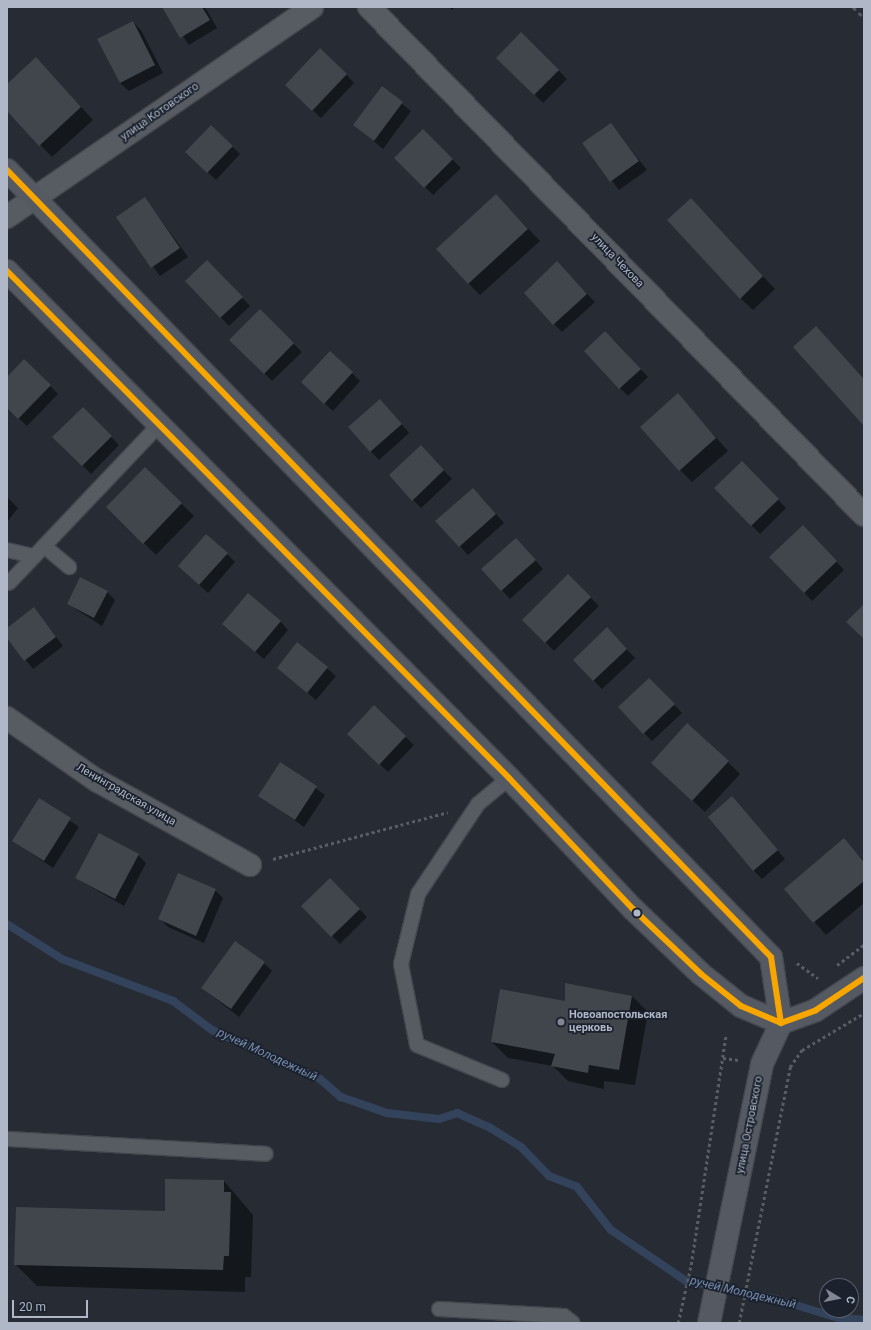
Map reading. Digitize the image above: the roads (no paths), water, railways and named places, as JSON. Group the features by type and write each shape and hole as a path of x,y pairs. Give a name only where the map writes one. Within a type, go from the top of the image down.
{"main road":[{"path":"7,170 36,197 771,957 781,1023"},
{"path":"7,271 701,974 741,1006 781,1023 816,1010 864,978"},
{"name":"улица Островского","path":"712,1313 762,1064 781,1023"}],"street":[{"name":"улица Котовского","path":"7,217 312,7"},
{"name":"улица Чехова","path":"369,7 864,515"},
{"name":"Ленинградская улица","path":"7,718 96,780 250,865"}],"lane":[{"path":"9,583 159,425"},
{"path":"44,546 69,567"},
{"path":"7,550 34,556"},
{"path":"502,1080 417,1045 401,964 418,894 478,804 509,778"},
{"path":"7,1139 266,1154"},
{"path":"439,1309 564,1316 573,1323"}],"waterway":[{"name":"ручей Молодежный","path":"7,924 62,959 173,1001 212,1030 320,1079 341,1097 387,1113 439,1119 457,1113 489,1127 522,1148 549,1176 577,1187 611,1230 686,1281 776,1299 838,1318 864,1320"}],"railway":[{"path":"853,7 864,18"}],"place":[{"name":"Новоапостольская церковь","path":"561,1022"}]}
